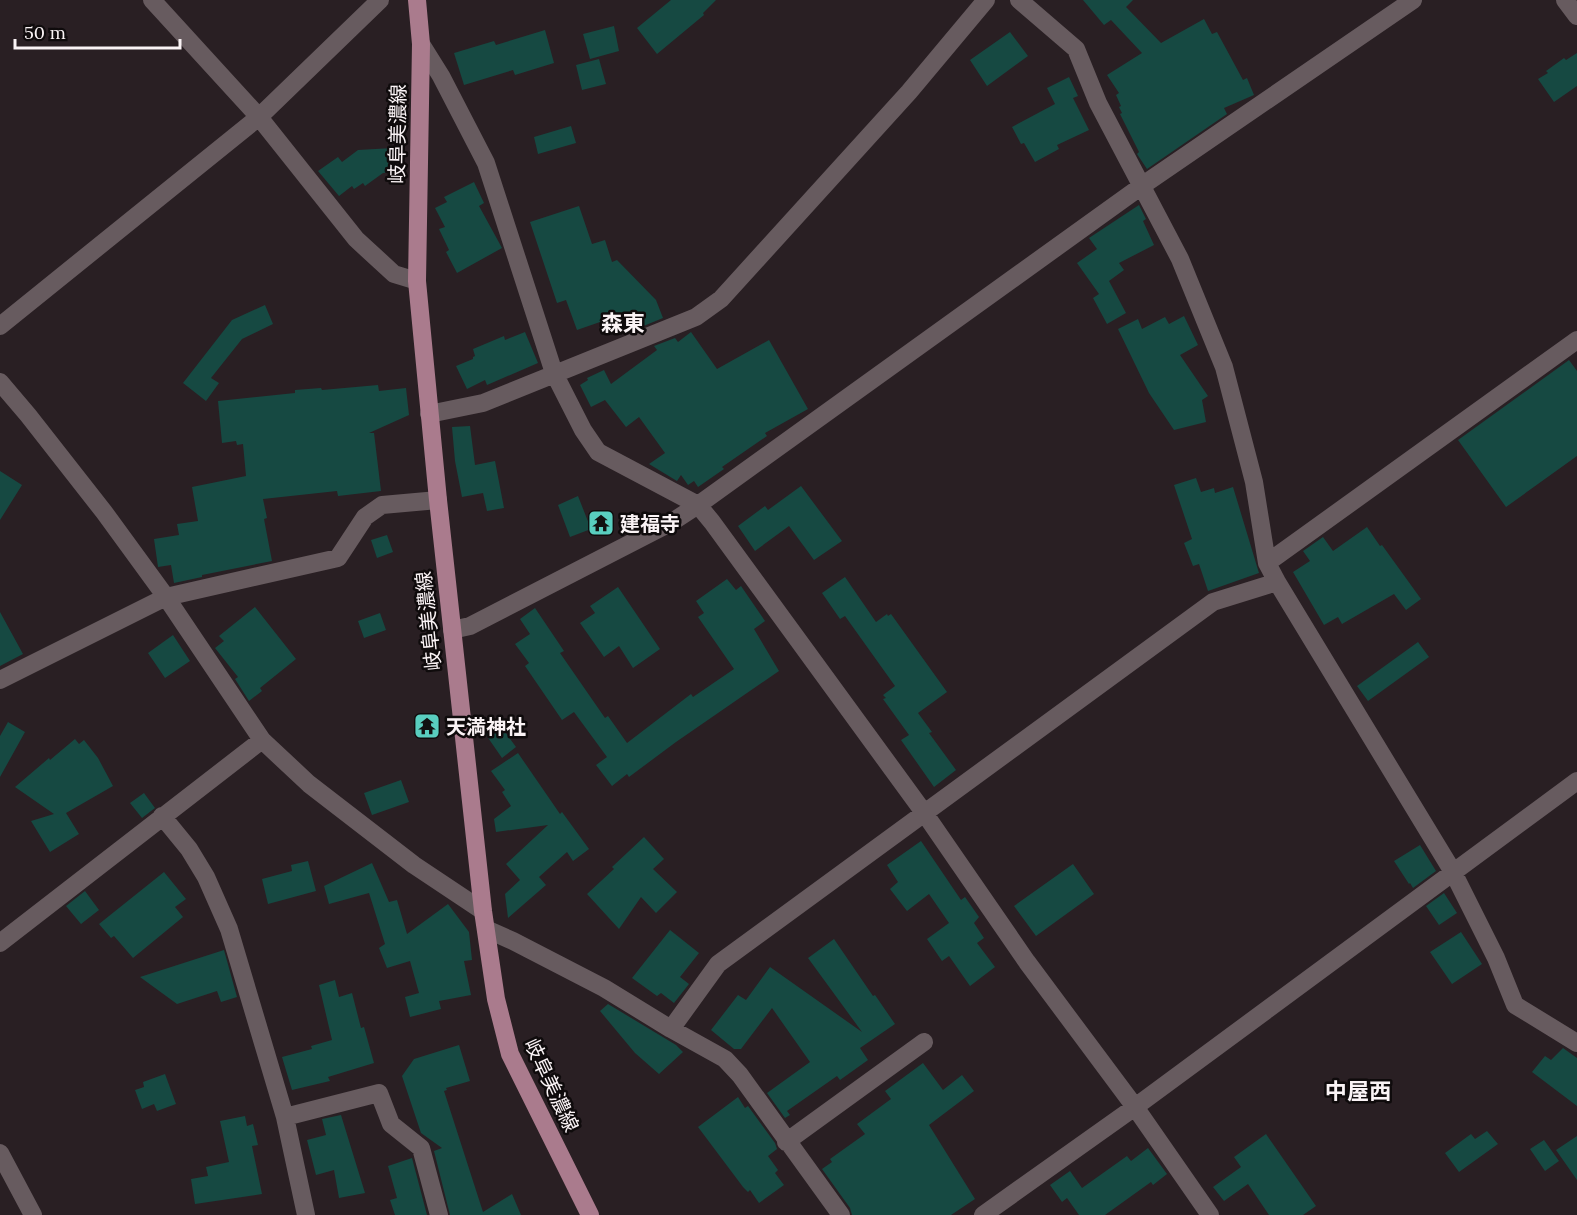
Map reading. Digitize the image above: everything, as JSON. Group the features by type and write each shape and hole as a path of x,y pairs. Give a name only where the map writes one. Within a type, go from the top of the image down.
{"main road":[{"name":"岐阜美濃線","path":"417,0 421,44 417,281 438,500 483,911 496,999 510,1054 590,1215"}],"street":[{"path":"152,0 259,117 356,239 394,274 417,281"},
{"path":"0,326 259,117 380,0"},
{"path":"429,414 483,403 696,317 721,299 909,92 986,0"},
{"path":"1019,0 1076,49 1098,103 1143,185 1180,260 1224,367 1254,482 1267,563 1277,582 1453,872 1496,958 1515,1005 1577,1043"},
{"path":"452,630 470,626 672,522 698,505 1143,185 1413,0"},
{"path":"1565,0 1577,16"},
{"path":"421,44 441,76 486,163 554,373 583,430 598,452 698,505 712,522 925,814 1027,962 1135,1107 1210,1215"},
{"path":"1267,563 1577,340"},
{"path":"0,382 104,512 166,597 262,740 309,784 405,858 483,911"},
{"path":"0,680 166,597 338,558 365,518 382,505 438,500"},
{"path":"671,1029 718,964 1213,602 1277,582"},
{"path":"0,943 262,740"},
{"path":"983,1215 1135,1107 1577,781"},
{"path":"162,816 189,849 206,877 230,929 285,1117 306,1215"},
{"path":"486,929 604,988 725,1059 740,1075 786,1142 841,1215"},
{"path":"786,1142 924,1042"},
{"path":"285,1117 379,1093 391,1124 421,1148 439,1215"},
{"path":"2,1162 33,1215"}],"building":[{"path":"671,0 716,0 703,13 704,15 657,54 637,28"},
{"path":"1083,0 1133,0 1126,7 1161,43 1204,19 1212,34 1217,32 1243,80 1247,78 1254,95 1224,108 1227,114 1147,169 1137,154 1139,152 1120,114 1122,113 1119,107 1121,106 1116,95 1119,93 1107,75 1142,53 1111,20 1104,25"},
{"path":"614,26 619,51 590,59 583,34"},
{"path":"545,30 554,63 515,75 513,70 464,85 454,53 494,41 496,45"},
{"path":"1010,32 1028,56 987,86 970,60"},
{"path":"1577,53 1577,86 1554,102 1538,79 1564,58 1566,60"},
{"path":"599,59 606,84 582,90 576,65"},
{"path":"1069,77 1078,96 1073,98 1089,130 1057,145 1059,149 1035,162 1024,143 1021,144 1012,127 1055,104 1047,88"},
{"path":"571,126 576,143 538,154 534,137"},
{"path":"393,148 395,172 383,173 365,186 363,183 354,189 352,186 339,196 318,171 338,157 342,162 358,150"},
{"path":"474,182 484,203 479,206 502,248 457,273 446,252 449,250 439,229 445,227 435,208 447,202 444,197"},
{"path":"1139,205 1146,219 1143,221 1154,245 1119,263 1124,270 1109,281 1126,313 1107,324 1093,298 1099,294 1077,263 1097,249 1089,238"},
{"path":"579,206 592,244 605,240 612,262 617,260 656,300 663,318 641,327 637,322 627,326 623,314 577,330 566,300 557,303 530,222"},
{"path":"265,305 273,324 242,339 211,378 219,383 206,401 183,383 232,320"},
{"path":"1184,316 1198,345 1180,355 1208,396 1202,400 1206,422 1174,430 1149,393 1118,329 1138,319 1142,329 1165,317 1169,324"},
{"path":"525,332 538,363 487,385 485,380 467,389 456,366 473,359 475,356 473,349 504,336 505,340"},
{"path":"691,332 717,369 769,340 808,409 765,433 767,436 722,467 724,469 698,487 694,481 688,485 681,475 677,481 649,464 665,453 639,417 626,427 605,400 591,407 580,385 588,380 587,378 604,370 611,384 657,350 654,346 675,338 678,342"},
{"path":"1569,360 1577,371 1577,456 1506,507 1458,440"},
{"path":"378,385 379,391 406,388 409,415 369,433 374,433 381,491 338,496 337,491 263,499 267,518 264,519 272,561 174,583 171,565 158,567 154,539 179,535 177,524 198,521 192,487 246,476 243,444 237,445 236,441 222,443 218,401 295,393 295,390"},
{"path":"470,426 475,465 495,461 504,508 487,511 483,493 462,497 455,461 452,427"},
{"path":"0,471 22,485 0,520"},
{"path":"1196,478 1201,492 1214,488 1215,493 1233,487 1259,573 1208,591 1199,564 1193,566 1184,543 1192,539 1174,485"},
{"path":"801,486 842,541 814,560 789,526 755,551 738,526 765,506 768,510"},
{"path":"578,496 591,529 570,537 558,505"},
{"path":"1367,527 1421,599 1406,610 1394,594 1342,624 1338,617 1324,625 1293,572 1310,561 1303,551 1323,537 1333,551"},
{"path":"387,535 393,552 377,558 371,540"},
{"path":"845,577 876,622 887,614 888,616 891,614 947,692 918,713 932,732 929,733 956,770 934,787 901,740 909,735 883,699 886,698 883,695 895,686 845,616 840,619 822,593"},
{"path":"727,579 736,590 741,586 765,621 754,629 779,671 629,777 627,774 612,786 596,765 607,757 574,712 562,720 525,666 529,663 515,644 530,634 520,619 535,608 564,651 560,653 605,718 608,716 627,743 691,694 693,697 734,669 698,617 704,613 696,601"},
{"path":"618,587 660,649 633,668 619,646 604,657 580,623 595,613 590,606"},
{"path":"255,607 296,659 260,688 262,691 249,701 235,679 238,677 215,648 224,641 219,636"},
{"path":"0,612 23,654 0,666"},
{"path":"380,613 386,630 364,638 358,621"},
{"path":"173,635 190,661 165,678 148,653"},
{"path":"1418,642 1429,657 1368,701 1357,686"},
{"path":"8,722 25,732 0,777 0,736"},
{"path":"498,722 516,747 502,758 484,732"},
{"path":"75,739 79,744 84,740 98,758 113,786 66,813 79,834 50,852 31,821 54,814 15,787"},
{"path":"518,753 560,814 562,812 589,849 573,861 567,852 539,877 546,885 508,918 505,894 520,880 506,864 548,825 496,832 494,819 511,806 502,792 505,790 491,771"},
{"path":"401,780 409,802 372,815 364,793"},
{"path":"144,793 155,808 142,818 130,803"},
{"path":"644,837 664,859 653,869 677,892 656,913 641,897 619,929 587,894"},
{"path":"921,841 961,900 965,897 979,917 974,923 984,938 977,943 995,967 970,986 949,956 942,961 927,939 949,923 929,894 907,911 890,889 898,882 887,865"},
{"path":"1420,845 1436,871 1413,888 1394,861"},
{"path":"308,861 316,891 268,904 262,879 292,871 291,865"},
{"path":"372,863 389,902 397,900 407,934 448,904 469,932 472,960 464,961 471,995 439,1001 441,1009 410,1017 405,997 419,993 410,961 387,968 379,948 385,944 369,893 329,904 324,886"},
{"path":"1073,864 1094,894 1036,936 1014,906"},
{"path":"164,872 186,899 175,907 183,917 133,958 114,936 111,938 99,924"},
{"path":"85,891 99,910 81,924 66,906"},
{"path":"1444,893 1457,913 1439,925 1426,906"},
{"path":"670,930 699,953 680,977 689,984 674,1003 661,993 657,996 632,978"},
{"path":"1461,932 1482,964 1452,984 1430,952"},
{"path":"834,939 895,1024 860,1048 868,1060 840,1080 837,1076 787,1111 790,1115 785,1118 767,1093 810,1062 772,1008 741,1049 734,1049 711,1030 738,995 746,1000 770,967 862,1032 808,958"},
{"path":"224,950 237,997 221,1002 217,991 177,1004 140,977"},
{"path":"335,980 339,997 352,993 361,1028 364,1027 374,1063 328,1077 330,1081 292,1090 282,1057 312,1049 311,1046 332,1040 319,985"},
{"path":"608,1004 676,1045 683,1052 659,1074 635,1053 600,1011"},
{"path":"459,1045 470,1081 446,1088 447,1090 444,1091 483,1212 512,1194 521,1215 450,1215 434,1151 442,1148 421,1133 402,1076 414,1059"},
{"path":"1563,1048 1577,1058 1577,1106 1532,1072 1545,1056 1551,1060"},
{"path":"923,1063 943,1090 962,1075 974,1091 929,1125 975,1199 951,1215 852,1215 850,1208 822,1169 832,1162 830,1159 865,1134 857,1124 891,1099 885,1091"},
{"path":"165,1074 176,1104 157,1111 154,1104 142,1109 135,1090 144,1087 143,1082"},
{"path":"738,1097 745,1108 748,1106 777,1149 768,1156 778,1170 775,1173 784,1185 759,1203 750,1190 748,1192 743,1187 698,1127"},
{"path":"341,1115 365,1193 339,1198 334,1170 316,1175 307,1140 326,1135 322,1119"},
{"path":"245,1116 247,1126 253,1124 258,1145 252,1146 262,1194 195,1204 191,1179 208,1176 206,1167 229,1162 220,1121"},
{"path":"1487,1131 1498,1144 1459,1172 1445,1153 1471,1134 1475,1139"},
{"path":"1266,1134 1316,1206 1303,1215 1269,1215 1248,1184 1224,1201 1213,1187 1241,1167 1234,1157"},
{"path":"1577,1136 1577,1180 1556,1150"},
{"path":"1544,1140 1559,1161 1545,1171 1530,1149"},
{"path":"1148,1148 1167,1174 1153,1185 1151,1182 1105,1215 1079,1215 1067,1198 1062,1202 1050,1185 1070,1171 1082,1188 1127,1156 1131,1161"},
{"path":"412,1158 427,1215 395,1215 390,1200 397,1198 388,1166"}],"place":[{"name":"建福寺","path":"601,523"},
{"name":"天満神社","path":"427,726"}],"district":[{"name":"森東","path":"623,323"},
{"name":"中屋西","path":"1358,1091"}]}
